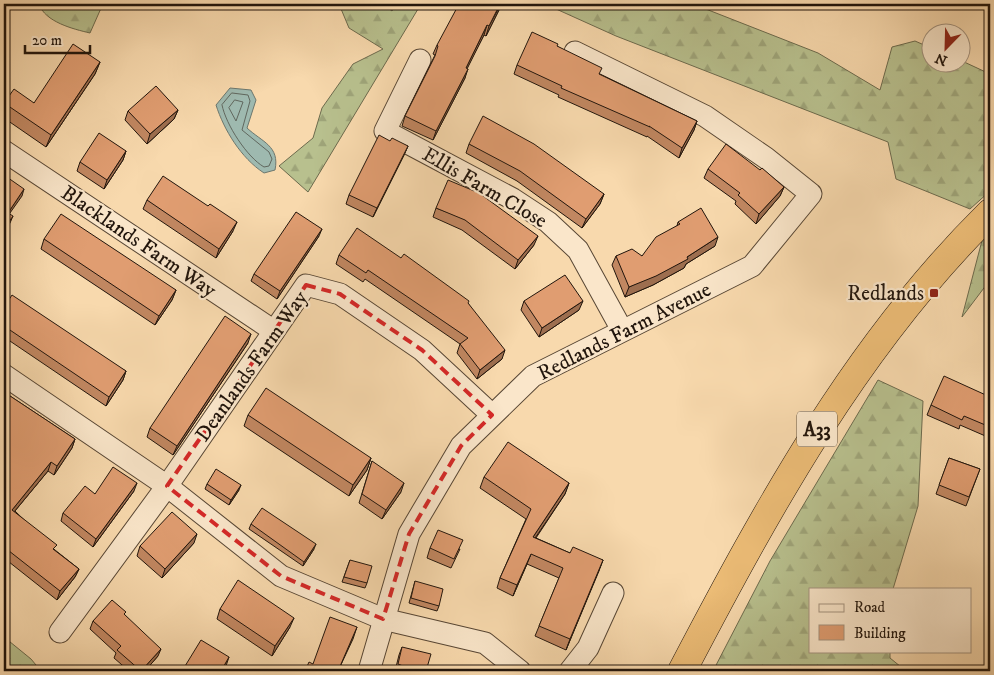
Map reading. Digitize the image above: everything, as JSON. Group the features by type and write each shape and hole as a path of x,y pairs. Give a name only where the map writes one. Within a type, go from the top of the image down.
{"highway":[{"name":"A33","path":"682,671 770,509 816,430 855,373 918,292 990,213"}],"street":[{"name":"Redlands Farm Avenue","path":"369,671 409,534 462,446 533,376 752,266 811,194 766,158 705,116 575,52"},
{"name":"Ellis Farm Close","path":"420,60 385,131 513,199 548,222 578,250 622,330"},
{"name":"Blacklands Farm Way","path":"4,151 274,331"},
{"name":"Deanlands Farm Way","path":"167,486 306,285 340,294 422,350 492,415"},
{"path":"4,375 167,486 281,576 383,619 485,643 520,671"},
{"path":"60,632 167,486"},
{"path":"570,671 588,648 613,593"}],"highlighted area":[{"path":"306,285 340,294 422,350 492,415 461,446 409,534 383,619 281,576 167,486"}],"green space":[{"path":"39,4 101,4 102,6 90,33 60,24 47,16"},
{"path":"339,4 383,4 392,11 396,4 421,4 308,192 279,166 313,138 322,108 353,64 383,49 349,28"},
{"path":"545,4 693,4 818,53 880,90 892,47 915,41 922,44 922,72 972,72 972,66 990,74 990,191 970,209 896,179 888,142 616,36"},
{"path":"990,227 990,280 962,317 984,233"},
{"path":"878,380 923,401 918,506 893,588 809,588 809,652 890,652 890,658 906,671 713,671 770,561"},
{"path":"4,637 31,659 41,671 4,671"}],"water":[{"path":"230,88 251,90 256,100 247,128 272,150 275,155 275,170 264,173 256,167 234,143 229,134 216,105"}],"building":[{"path":"459,4 500,4 489,26 487,25 466,68 468,69 436,131 405,116 435,56 437,45"},
{"path":"532,32 602,68 599,74 697,121 682,148 649,126 561,88 562,86 517,65"},
{"path":"73,44 100,62 51,135 4,103 14,89 34,103"},
{"path":"156,86 178,110 150,134 128,111"},
{"path":"483,116 534,144 604,194 586,219 520,171 469,144"},
{"path":"99,133 126,151 107,180 80,162"},
{"path":"379,135 390,141 392,138 408,146 377,208 349,195"},
{"path":"726,144 760,170 762,168 784,187 759,214 738,195 740,193 708,169"},
{"path":"4,175 24,189 8,213 13,216 4,229"},
{"path":"163,176 208,206 210,204 237,222 219,249 147,200"},
{"path":"448,180 479,193 538,236 518,260 465,220 436,208"},
{"path":"701,208 718,237 687,257 688,259 656,276 629,287 616,256 632,249 642,256 656,237 680,224 678,222"},
{"path":"296,212 322,229 280,291 254,274"},
{"path":"61,214 176,290 159,316 44,239"},
{"path":"357,228 401,258 404,254 469,301 468,303 505,350 480,370 460,344 468,338 368,270 366,273 339,255"},
{"path":"565,275 583,301 542,328 524,301"},
{"path":"12,295 126,371 109,397 4,326 4,307"},
{"path":"225,316 251,334 177,446 150,428"},
{"path":"944,376 988,396 990,392 990,427 964,416 962,420 931,405"},
{"path":"266,388 371,458 353,485 248,415"},
{"path":"4,392 75,439 57,466 51,462 12,510 57,545 53,549 79,569 60,591 4,547"},
{"path":"508,442 569,483 533,537 570,553 573,547 603,560 570,639 539,626 563,568 531,554 517,585 500,578 531,509 484,477"},
{"path":"949,458 980,469 969,497 939,485"},
{"path":"372,461 404,483 386,510 362,494"},
{"path":"113,467 137,483 96,539 63,513 85,486 95,494"},
{"path":"216,469 241,485 231,500 207,484"},
{"path":"262,508 316,544 304,562 251,524"},
{"path":"172,512 197,534 165,569 140,546"},
{"path":"438,530 463,540 454,559 430,548"},
{"path":"350,560 372,566 367,583 344,577"},
{"path":"238,580 294,618 275,646 220,609"},
{"path":"415,581 443,589 439,606 411,598"},
{"path":"112,600 161,649 141,671 117,650 121,646 93,621"},
{"path":"330,617 357,627 338,671 305,671 309,662 313,664"},
{"path":"201,640 229,657 221,671 182,671"},
{"path":"402,647 431,654 426,671 401,671 403,666 398,664"}],"place":[{"name":"Redlands","path":"934,293"}]}
